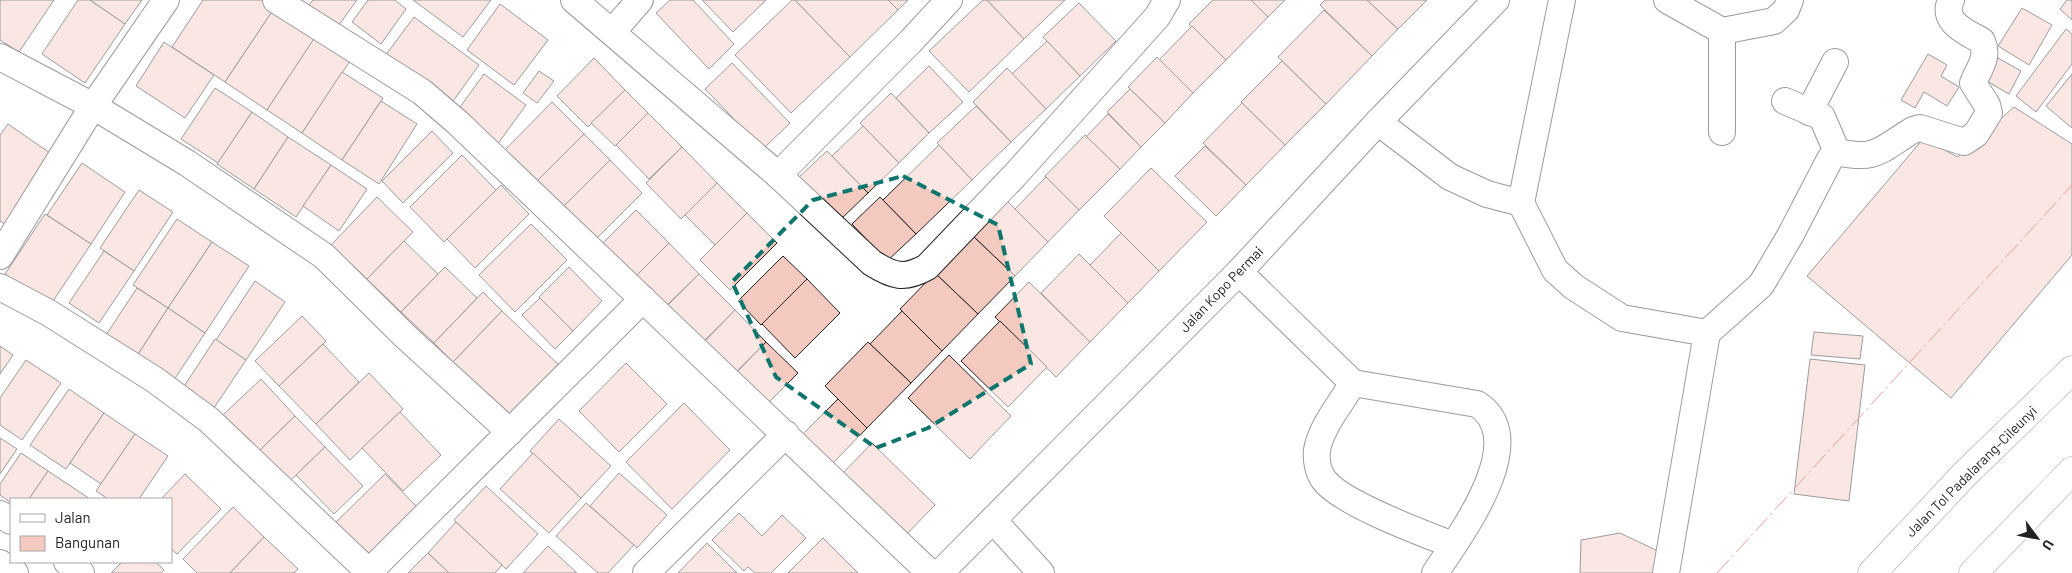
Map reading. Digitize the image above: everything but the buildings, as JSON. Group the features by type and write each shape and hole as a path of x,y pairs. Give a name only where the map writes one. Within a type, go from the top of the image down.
{"highway":[{"name":"Jalan Tol Padalarang–Cileunyi","path":"1872,573 1964,475 2072,370"},
{"path":"1973,573 2072,471"}],"street":[{"path":"0,256 93,106 166,0"},
{"path":"276,0 422,92 457,122 930,573"},
{"path":"574,0 613,31 778,175 872,263 894,274 912,275 927,267 1015,175 1157,17 1167,0"},
{"path":"613,31 640,0"},
{"path":"778,175 904,49 949,0"},
{"name":"Jalan Kopo Permai","path":"940,573 1239,272 1378,122 1496,0"},
{"path":"1562,0 1521,202 1555,270 1574,288 1622,318 1707,333"},
{"path":"1667,0 1722,31 1774,21 1786,10 1790,0"},
{"path":"1837,152 1861,157 1870,156 1912,130 1920,128 1964,142 1976,134 1989,113 1988,105 1973,83 1985,59 1984,46 1982,42 1950,19 1947,11 1951,0"},
{"path":"1722,31 1722,132"},
{"path":"0,57 93,106 187,163 324,256 406,337 510,432"},
{"path":"1809,112 1836,62"},
{"path":"1785,101 1822,117 1837,152"},
{"path":"1378,122 1450,177 1487,194 1521,202"},
{"path":"1666,573 1707,333 1732,313 1761,285 1790,236 1830,159 1837,152"},
{"path":"1239,272 1354,383 1477,404 1494,421 1497,446 1490,478 1470,521 1435,573"},
{"path":"0,287 49,313 139,370 210,420 369,572 643,299"},
{"path":"1354,383 1326,428 1317,449 1317,460 1324,479 1331,487 1372,511 1454,545"},
{"path":"646,573 786,434"},
{"path":"993,520 1041,573"},
{"path":"68,563 81,573"}],"highlighted area":[{"path":"903,176 998,225 1031,364 928,428 876,448 776,377 732,282 813,200"}],"power":[{"path":"1717,573 2072,185"}]}
